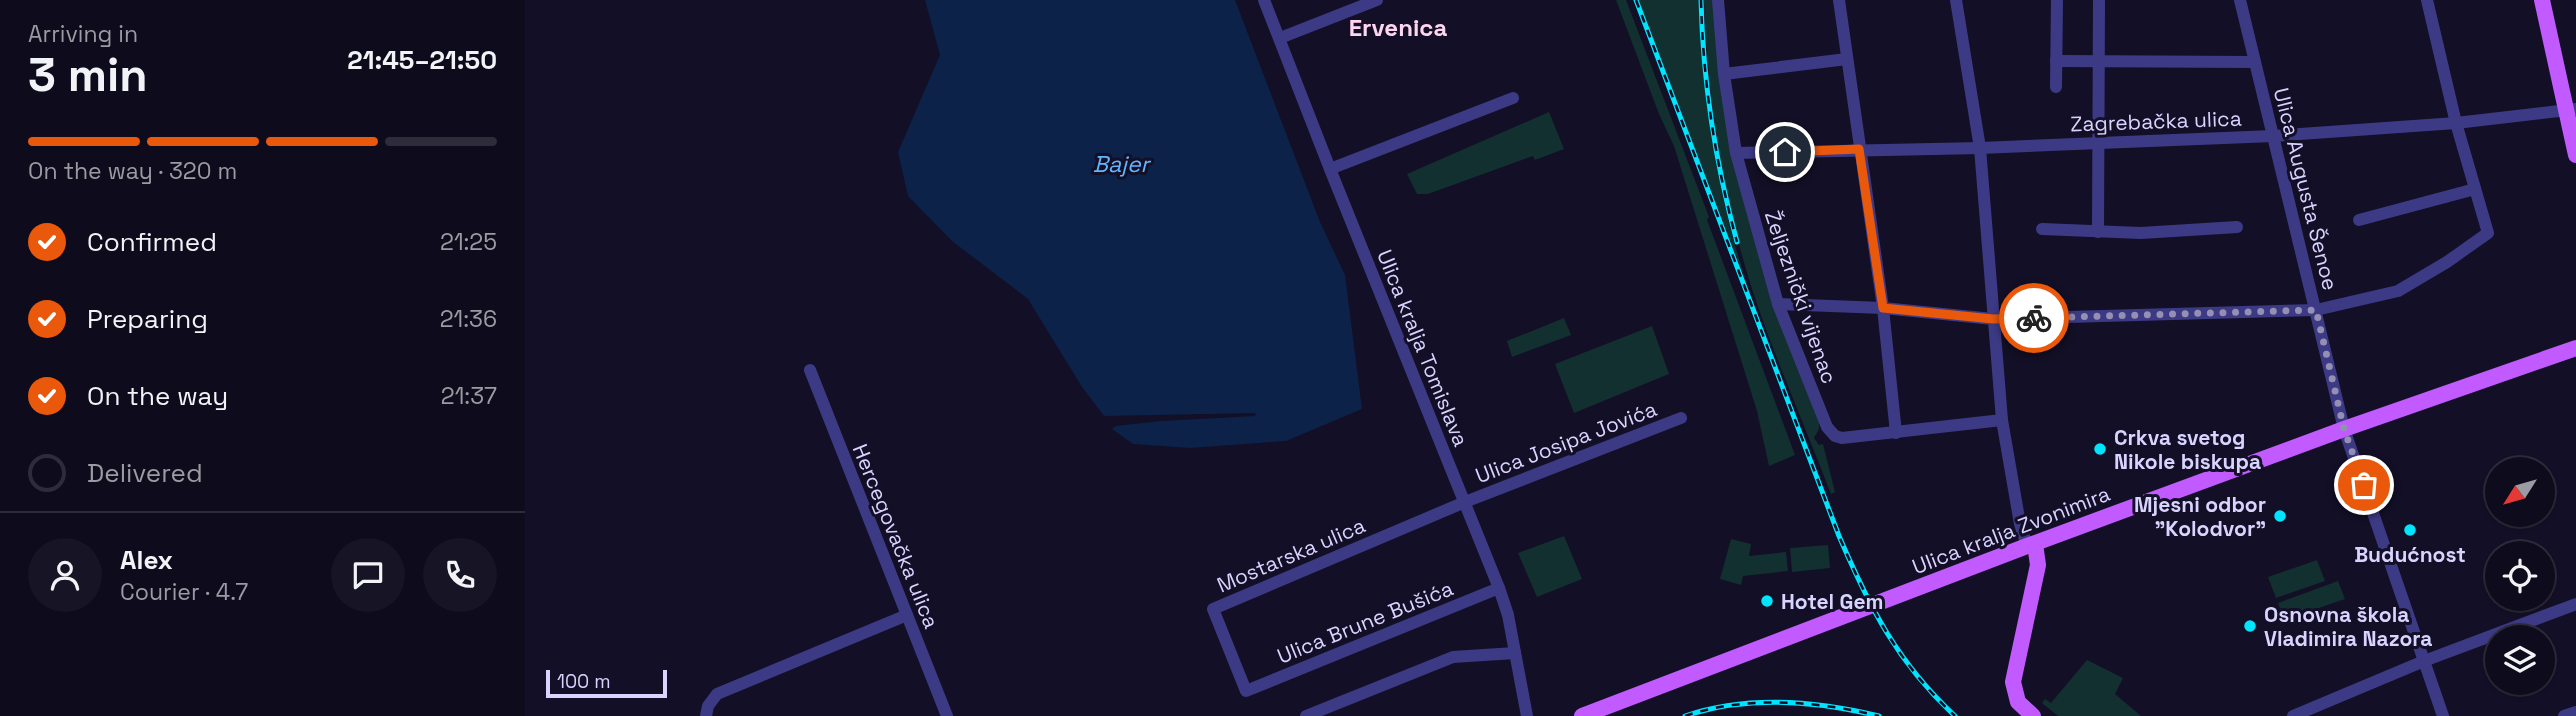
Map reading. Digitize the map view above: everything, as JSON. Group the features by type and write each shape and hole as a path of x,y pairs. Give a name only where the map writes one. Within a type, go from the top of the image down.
{"main road":[{"path":"2542,0 2571,111 2576,155"},
{"name":"Ulica kralja Zvonimira","path":"1583,716 2344,429 2576,348"},
{"path":"2031,545 2038,565 2013,681 2018,702 2033,716"}],"street":[{"name":"Ulica kralja Tomislava","path":"1265,0 1499,588 1508,615 1527,716"},
{"name":"Željeznički vijenac","path":"1718,0 1724,74 1736,153 1778,304 1822,418 1835,436 1842,438 1896,433"},
{"path":"1839,0 1883,308 1896,433 2002,420"},
{"path":"1956,0 1980,148 2002,420 2019,524 2031,545"},
{"path":"2056,87 2057,0"},
{"path":"2098,232 2099,0"},
{"name":"Ulica Augusta Šenoe","path":"2240,0 2344,429 2443,716"},
{"path":"1778,304 1883,308 1993,319 2316,310 2398,291 2447,262 2488,233 2456,123 2427,0"},
{"path":"1280,38 1369,2"},
{"path":"1724,74 1847,59"},
{"path":"2056,61 2255,62"},
{"path":"1330,169 1513,98"},
{"name":"Zagrebačka ulica","path":"1736,153 1980,148 2273,135 2456,123 2571,111"},
{"path":"2359,220 2475,189"},
{"path":"2042,229 2141,233 2237,227"},
{"name":"Hercegovačka ulica","path":"810,370 947,716"},
{"name":"Ulica Josipa Jovića","path":"1465,502 1681,418"},
{"name":"Mostarska ulica","path":"1246,691 1213,609 1465,502"},
{"name":"Ulica Brune Bušića","path":"1246,691 1499,588"},
{"path":"2293,716 2424,661 2576,604"},
{"path":"706,716 708,706 717,694 907,615"},
{"path":"1306,716 1453,657 1515,653"},
{"path":"2564,716 2576,712"}],"green space":[{"path":"1616,0 1626,0 1709,217 1707,220 1795,455 1769,466 1757,411 1674,146 1659,114"},
{"path":"1638,0 1699,0 1713,145 1728,217 1748,287"},
{"path":"1704,0 1714,0 1725,108 1819,421 1819,429 1814,438 1819,445 1823,444 1835,492 1831,494 1757,304 1735,230 1714,115"},
{"path":"1549,112 1564,149 1535,160 1533,156 1428,194 1417,194 1407,174"},
{"path":"1564,318 1571,335 1512,357 1507,341"},
{"path":"1652,326 1669,374 1574,413 1555,364"},
{"path":"1564,536 1582,579 1537,597 1518,553"},
{"path":"1731,539 1751,544 1749,556 1786,552 1788,571 1743,576 1741,585 1720,579"},
{"path":"1828,545 1830,568 1792,572 1790,548"},
{"path":"2317,560 2325,581 2276,598 2268,577"},
{"path":"2338,581 2345,599 2284,620 2278,603"},
{"path":"2087,660 2123,678 2115,694 2141,716 2058,716 2042,703 2045,699 2051,703"}],"water":[{"name":"Bajer","path":"925,0 1235,0 1320,222 1345,275 1362,409 1286,441 1190,448 1133,444 1112,429 1116,426 1161,421 1255,416 1256,413 1104,416 1082,387 1028,299 952,241 908,196 898,152 940,55"}],"railway":[{"path":"1636,0 1839,536 1887,633 1917,675 1955,716"},
{"path":"1701,0 1711,122 1737,242"},
{"path":"1685,716 1708,709 1757,703 1806,704 1879,716"}],"way so far":[{"path":"2034,318 2316,310 2344,429 2364,485"}],"place":[{"name":"Crkva svetog Nikole biskupa","path":"2100,449"},
{"name":"Mjesni odbor \"Kolodvor\"","path":"2280,516"},
{"name":"Budućnost","path":"2410,530"},
{"name":"Hotel Gem","path":"1767,601"},
{"name":"Osnovna škola Vladimira Nazora","path":"2250,626"}],"district":[{"name":"Ervenica","path":"1398,27"}],"route":[{"path":"1785,152 1859,149 1883,308 1993,319 2034,318"}]}
